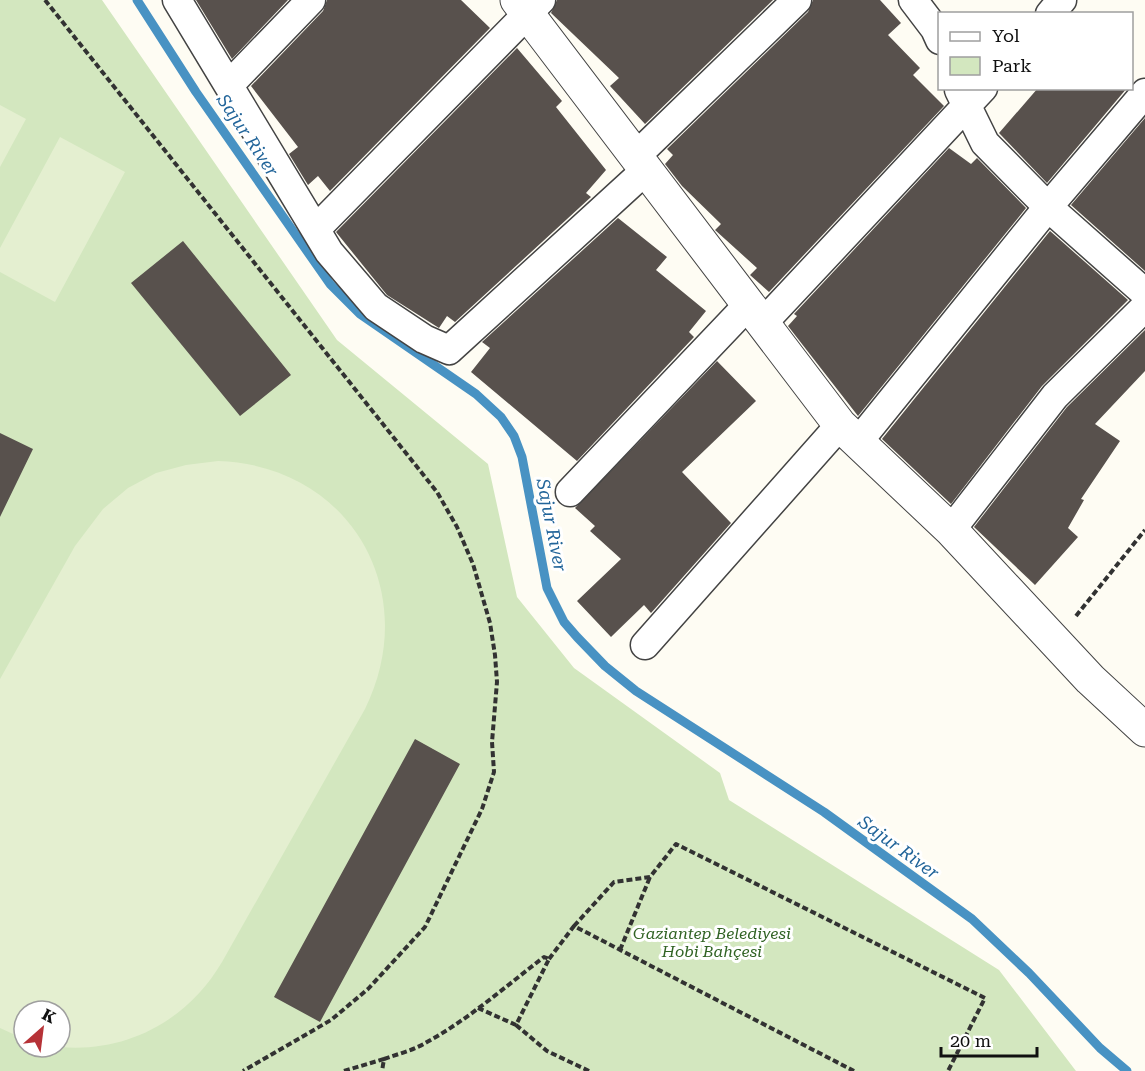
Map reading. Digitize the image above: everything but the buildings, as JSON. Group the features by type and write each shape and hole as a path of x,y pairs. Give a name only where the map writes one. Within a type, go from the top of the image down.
{"street":[{"path":"177,0 329,252 376,308 424,339 449,350 641,163 797,0"},
{"path":"229,86 310,0"},
{"path":"914,0 935,29 938,37"},
{"path":"1052,12 1062,0"},
{"path":"316,229 529,5 641,163 755,314 849,433 951,530 1090,679 1145,729"},
{"path":"645,645 849,433 1145,93"},
{"path":"570,492 755,314 968,95 985,143 1048,207 1145,293"},
{"path":"951,530 1055,396 1145,307"}],"path":[{"path":"45,0 437,492 473,564 490,623 497,682 492,742 494,772 482,809 425,927 369,989 331,1020 243,1071"},
{"path":"1055,642 1145,530"},
{"path":"620,950 650,876 676,844 985,998 948,1071"},
{"path":"516,1025 549,958 614,882 650,876"},
{"path":"574,927 854,1071"},
{"path":"344,1071 426,1043 478,1008 544,957 549,958"},
{"path":"478,1008 516,1025 547,1051 589,1071"},
{"path":"382,1071 384,1059"}],"green space":[{"name":"Gaziantep Belediyesi Hobi Bahçesi","path":"0,0 102,0 337,340 488,464 517,597 574,668 720,773 729,800 999,970 1076,1071 0,1071"},
{"path":"0,105 26,119 0,167"},
{"path":"60,137 125,172 55,302 0,272 0,248"},
{"path":"218,461 264,468 304,485 337,510 362,542 379,580 385,621 381,665 365,709 222,962 192,1001 173,1016 132,1038 109,1044 72,1047 72,999 12,999 12,1034 0,1028 0,679 75,546 103,509 128,488 156,473 186,465"}],"waterway":[{"name":"Sajur River","path":"137,0 196,92 330,284 360,314 476,394 501,417 514,436 522,457 547,588 564,622 577,637 605,666 636,691 824,812 972,919 1029,973 1100,1048 1127,1071"}]}
